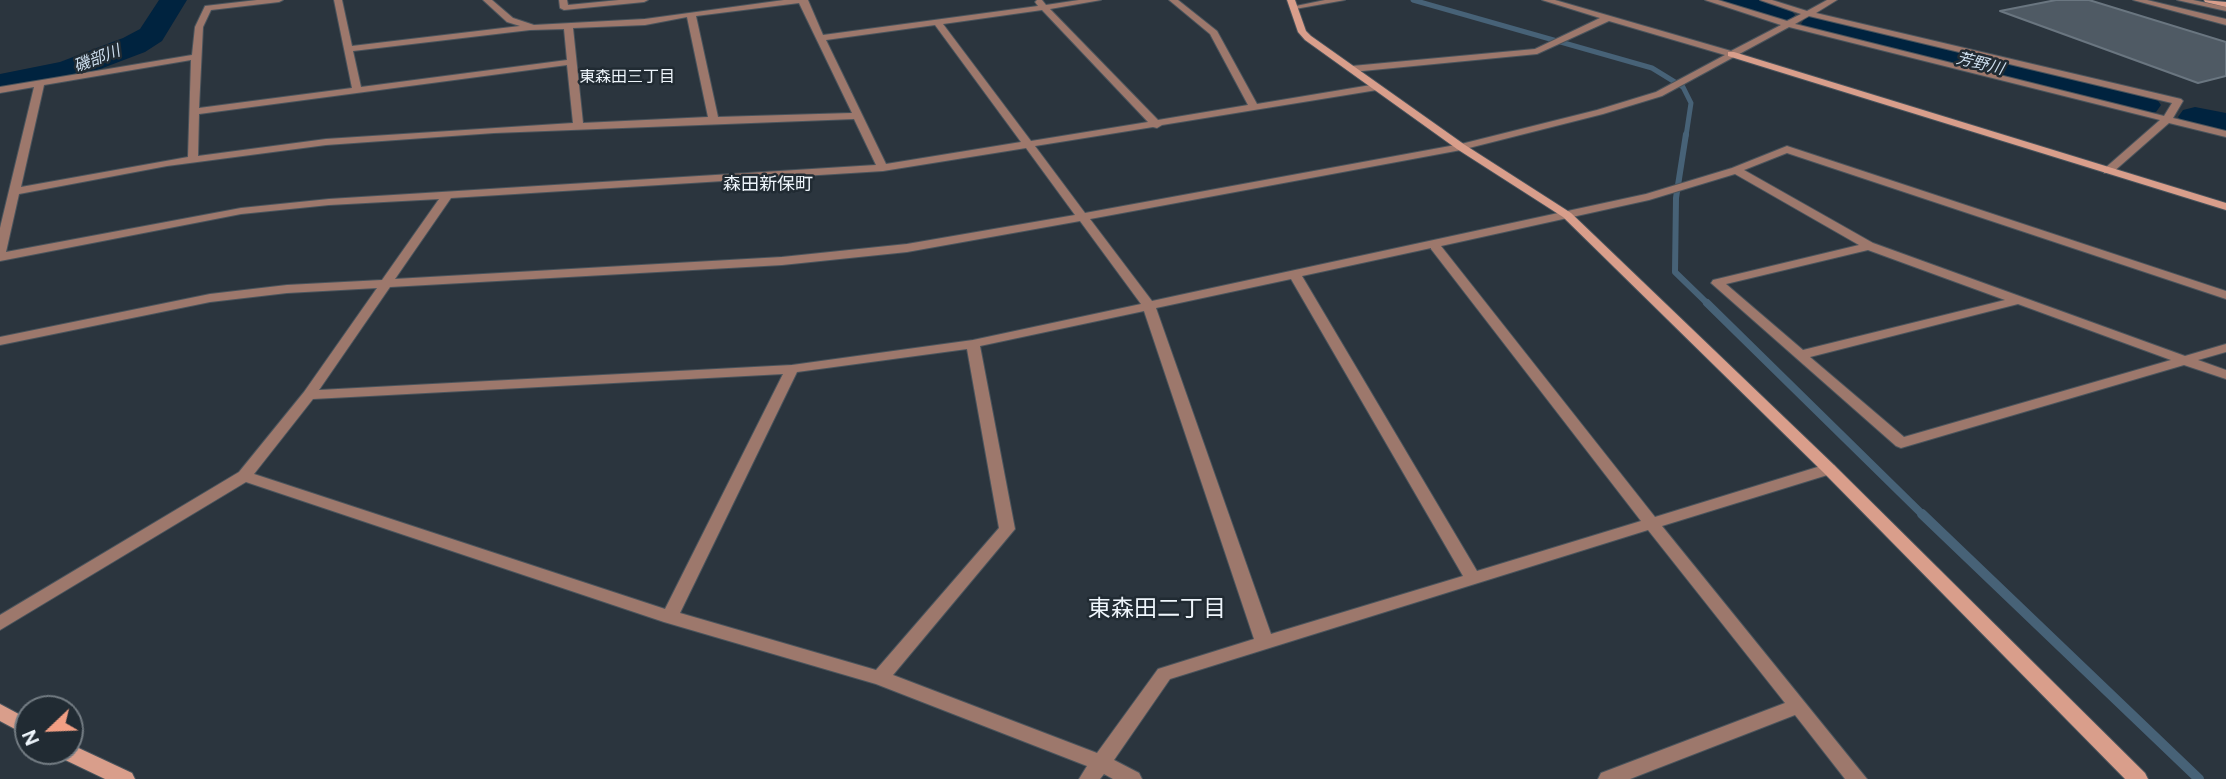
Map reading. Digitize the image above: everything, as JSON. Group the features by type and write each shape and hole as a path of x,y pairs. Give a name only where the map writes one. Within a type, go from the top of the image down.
{"street":[{"path":"193,159 196,57 199,27 208,8 279,0"},
{"path":"338,0 357,90"},
{"path":"487,0 510,20 533,27"},
{"path":"564,0 564,8 644,0"},
{"path":"348,49 533,27 645,22 753,3 803,0 883,168"},
{"path":"821,38 1040,4 1097,0"},
{"path":"1173,0 1214,33 1254,108"},
{"path":"1341,0 1293,4 1302,32 1461,147 1567,215 1829,469 2138,779"},
{"path":"1546,0 1731,54 2226,207"},
{"path":"1709,0 1790,25 2226,134"},
{"path":"1765,0 1806,13 2178,101 2167,120 2108,172"},
{"path":"0,341 210,298 386,281 782,261 907,248 1461,147 1659,94 1833,0"},
{"path":"2137,0 2226,22"},
{"path":"2181,0 2226,7"},
{"path":"2208,0 2226,7"},
{"path":"1040,4 1157,125"},
{"path":"691,14 714,120"},
{"path":"1352,69 1537,51 1608,18"},
{"path":"937,22 1149,306 1265,643"},
{"path":"568,26 578,126"},
{"path":"0,90 196,57"},
{"path":"195,111 571,62"},
{"path":"40,83 0,255 241,211 329,202 883,168 1028,147 1377,87"},
{"path":"15,192 193,159 391,135 858,116"},
{"path":"309,395 792,369 973,344 1435,246 1649,197 1736,170 1787,149 2226,295"},
{"path":"1736,170 1869,246 2015,301 2226,375"},
{"path":"0,623 244,476 309,395 448,194"},
{"path":"1435,246 1651,524 1857,779"},
{"path":"1869,246 1717,283 1901,443 2226,348"},
{"path":"1295,275 1473,578"},
{"path":"1800,355 2015,301"},
{"path":"880,678 1007,529 973,344"},
{"path":"670,617 792,369"},
{"path":"1094,771 1164,674 1829,469"},
{"path":"244,476 670,617 880,678 1094,771 1132,779"},
{"path":"1608,779 1798,706"},
{"path":"84,760 125,779"}],"building":[{"path":"2056,0 2089,0 2226,42 2226,76 2198,83 2000,11"}],"waterway":[{"name":"磯部川","path":"0,84 68,70 134,45 151,35 173,0"},
{"path":"1413,0 1652,68 1683,87 1691,103 1686,136"},
{"name":"芳野川","path":"1734,0 1780,15"},
{"name":"芳野川","path":"1816,24 2144,105"},
{"name":"芳野川","path":"2195,117 2226,124"},
{"path":"1686,134 1676,198 1675,272 1709,305"},
{"path":"1707,303 1924,516"},
{"path":"1922,514 2199,779"}],"district":[{"name":"東森田三丁目","path":"627,77"},
{"name":"森田新保町","path":"768,185"},
{"name":"東森田二丁目","path":"1157,609"}]}
